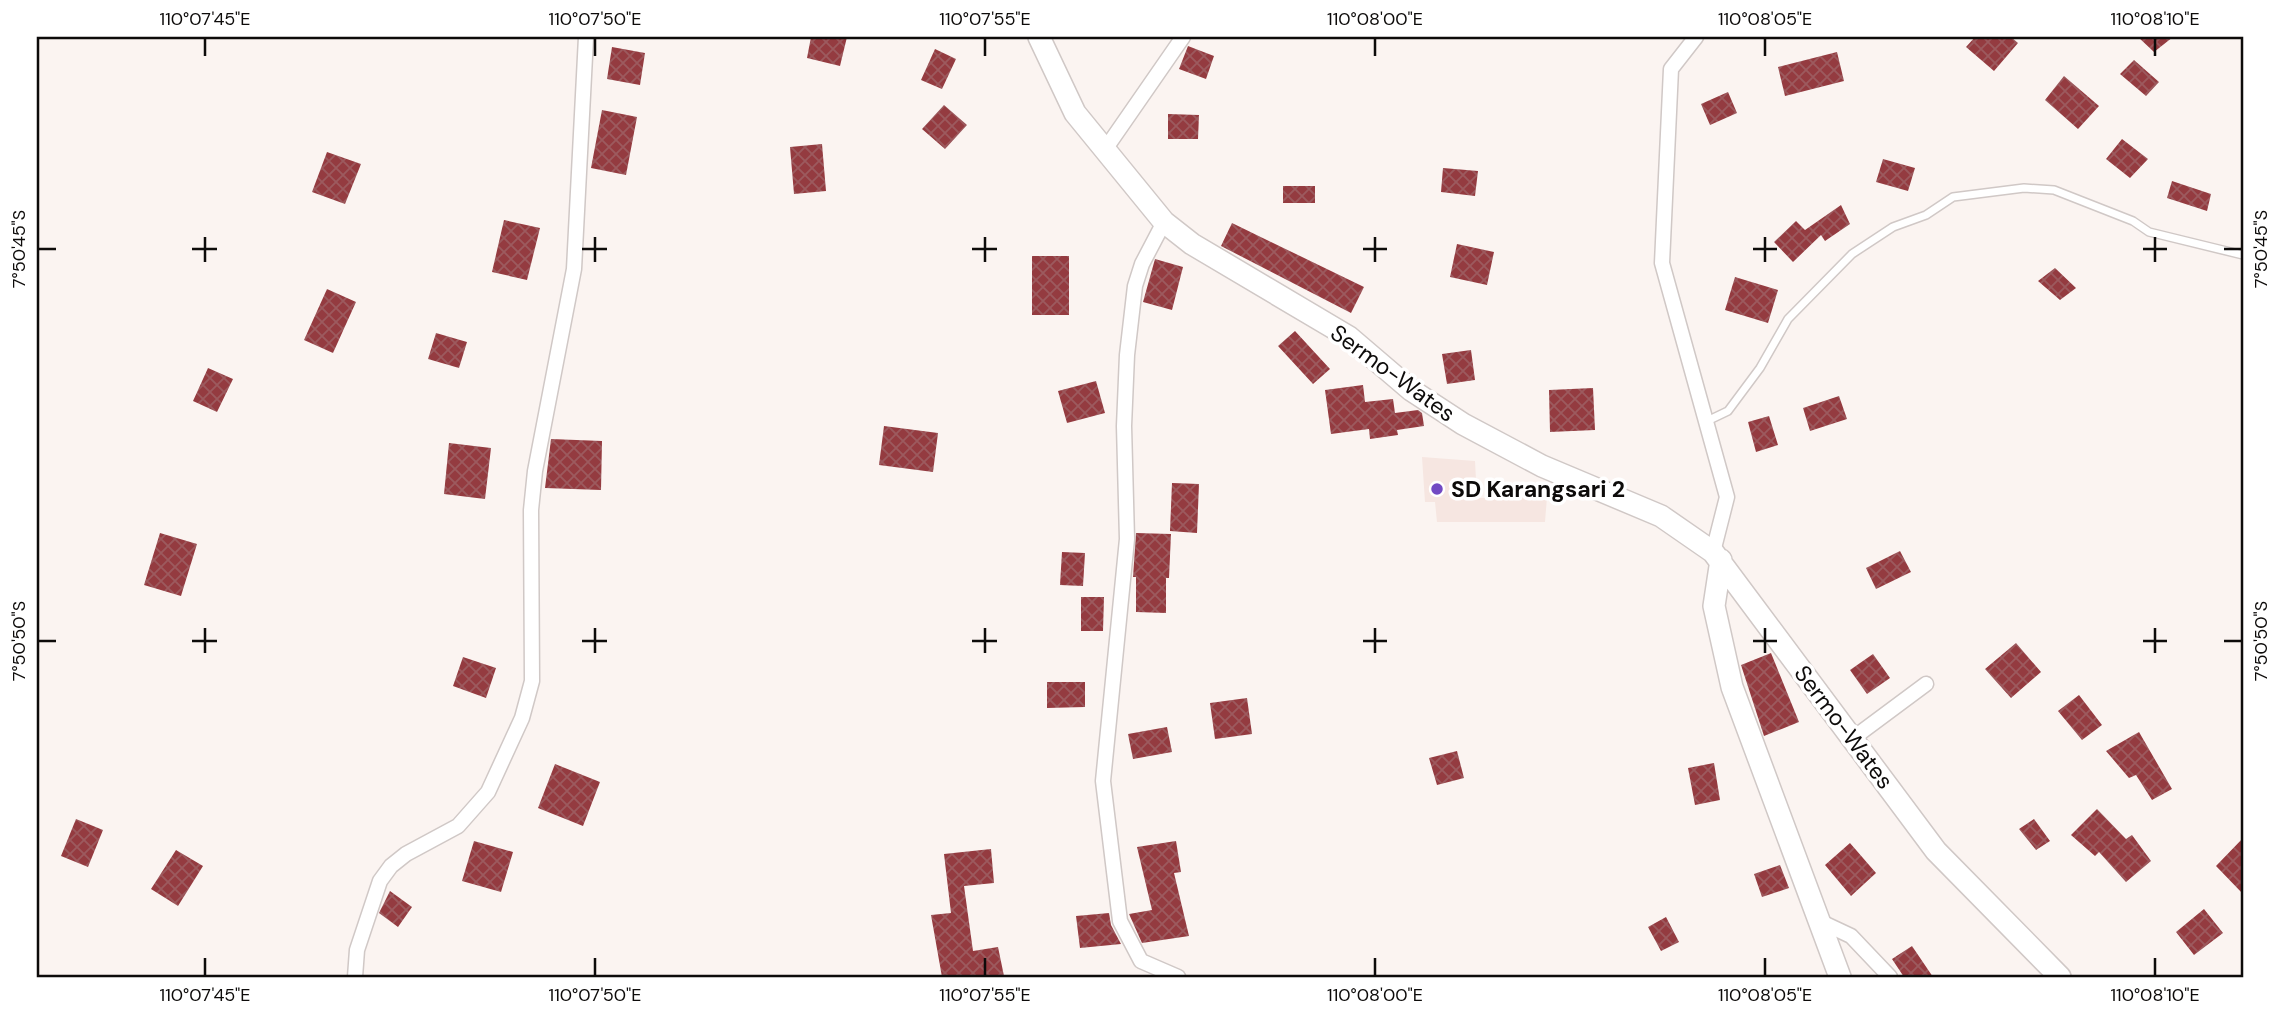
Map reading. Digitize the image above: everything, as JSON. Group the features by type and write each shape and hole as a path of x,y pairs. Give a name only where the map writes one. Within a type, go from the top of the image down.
{"main road":[{"name":"Sermo-Wates","path":"1039,37 1063,92 1104,151 1164,222 1224,266 1349,337 1411,390 1463,424 1542,466 1661,516 1717,556 1936,850 2060,977"},
{"path":"1717,556 1714,606 1732,687 1840,977"}],"street":[{"path":"355,977 357,950 380,881 391,866 406,854 457,826 488,792 522,718 532,681 531,510 535,471 574,269 586,37"},
{"path":"1104,151 1183,37"},
{"path":"1696,37 1671,69 1662,263 1727,497 1717,556"},
{"path":"1164,222 1142,264 1135,286 1127,355 1124,426 1127,538 1103,781 1120,922 1141,961 1178,977"},
{"path":"1852,739 1926,684"},
{"path":"1819,921 1851,936 1890,977"}],"lane":[{"path":"1705,422 1728,411 1760,368 1788,319 1852,254 1893,227 1926,215 1953,198 2024,188 2054,190 2133,220 2149,232 2243,255"}],"shaded area":[{"path":"1422,457 1475,461 1477,498 1547,497 1545,522 1437,522 1435,502 1425,502"}],"building":[{"path":"811,37 847,37 840,66 807,58"},
{"path":"1975,37 2011,37 2018,43 1994,71 1966,47"},
{"path":"2138,37 2173,37 2154,52"},
{"path":"1188,46 1214,56 1206,79 1179,69"},
{"path":"612,47 645,53 640,85 607,79"},
{"path":"935,49 956,59 942,89 921,80"},
{"path":"1837,52 1844,81 1785,96 1778,67"},
{"path":"2134,60 2159,82 2146,96 2120,74"},
{"path":"2064,76 2099,106 2078,129 2045,100"},
{"path":"1728,92 1737,113 1710,125 1701,104"},
{"path":"944,105 967,125 945,149 922,129"},
{"path":"602,110 637,117 626,175 591,168"},
{"path":"1168,114 1199,115 1198,139 1168,139"},
{"path":"2122,139 2148,159 2130,178 2106,159"},
{"path":"822,144 826,191 794,194 790,147"},
{"path":"327,152 361,164 345,204 312,192"},
{"path":"1883,159 1915,168 1908,191 1876,182"},
{"path":"1443,168 1478,171 1475,196 1441,192"},
{"path":"2172,181 2211,194 2207,211 2167,198"},
{"path":"1283,186 1315,186 1315,203 1283,203"},
{"path":"1841,205 1850,224 1825,241 1821,235 1793,262 1774,242 1796,221 1805,230"},
{"path":"504,220 540,228 527,280 492,272"},
{"path":"1232,223 1364,287 1351,313 1221,246"},
{"path":"1457,244 1494,252 1487,285 1450,277"},
{"path":"1032,256 1069,256 1069,315 1032,315"},
{"path":"1155,259 1183,267 1172,310 1143,302"},
{"path":"2055,268 2076,288 2060,300 2038,281"},
{"path":"1735,277 1778,290 1768,323 1725,310"},
{"path":"327,289 356,302 333,353 304,340"},
{"path":"1295,331 1330,369 1313,384 1278,346"},
{"path":"436,333 467,342 459,368 428,359"},
{"path":"1471,350 1475,380 1447,384 1442,354"},
{"path":"208,368 233,379 217,412 193,401"},
{"path":"1096,381 1105,413 1067,423 1058,391"},
{"path":"1363,385 1365,402 1393,399 1395,413 1418,410 1422,413 1424,426 1397,430 1398,435 1370,439 1369,429 1331,434 1325,390"},
{"path":"1593,388 1595,430 1550,432 1549,390"},
{"path":"1839,396 1847,419 1810,431 1803,408"},
{"path":"1769,416 1778,445 1756,452 1748,422"},
{"path":"884,426 938,433 933,472 879,465"},
{"path":"551,439 602,441 601,490 545,488"},
{"path":"449,443 491,448 485,499 444,494"},
{"path":"1172,483 1199,484 1197,533 1170,531"},
{"path":"160,533 197,544 181,596 144,585"},
{"path":"1136,533 1171,534 1169,578 1166,578 1166,613 1136,612 1136,577 1133,577"},
{"path":"1900,551 1911,572 1876,589 1866,568"},
{"path":"1062,552 1085,553 1083,586 1060,585"},
{"path":"1081,597 1104,597 1103,631 1081,631"},
{"path":"2016,643 2041,672 2011,698 1985,669"},
{"path":"1771,653 1799,722 1764,736 1741,665"},
{"path":"1873,654 1890,678 1867,694 1850,670"},
{"path":"463,657 496,668 486,698 453,686"},
{"path":"1047,682 1085,682 1085,707 1047,708"},
{"path":"2079,695 2102,725 2082,740 2058,711"},
{"path":"1247,698 1252,734 1215,739 1210,703"},
{"path":"1167,727 1172,752 1133,759 1128,734"},
{"path":"2139,732 2172,789 2152,800 2136,775 2129,778 2106,751"},
{"path":"1457,751 1464,778 1437,785 1429,758"},
{"path":"1714,763 1720,800 1695,805 1688,768"},
{"path":"555,764 600,782 583,826 538,808"},
{"path":"2097,809 2126,839 2132,835 2151,861 2126,882 2099,852 2095,856 2071,835"},
{"path":"76,819 103,830 88,867 61,856"},
{"path":"2034,819 2050,841 2036,850 2019,829"},
{"path":"2243,838 2243,894 2216,866"},
{"path":"474,841 513,852 501,892 462,881"},
{"path":"1176,841 1181,872 1174,873 1189,936 1142,943 1129,914 1152,910 1137,847"},
{"path":"1850,843 1876,873 1851,896 1825,865"},
{"path":"991,849 994,883 964,886 973,951 998,947 1004,976 942,977 931,915 951,913 944,854"},
{"path":"176,850 203,866 178,906 151,889"},
{"path":"1780,865 1789,888 1762,897 1754,874"},
{"path":"390,891 412,907 398,927 379,913"},
{"path":"2204,909 2223,933 2194,955 2176,932"},
{"path":"1109,913 1111,925 1121,944 1080,948 1076,916"},
{"path":"1666,917 1679,942 1661,951 1648,927"},
{"path":"1912,946 1933,977 1904,977 1892,959"}],"place":[{"name":"SD Karangsari 2","path":"1437,489"}]}
